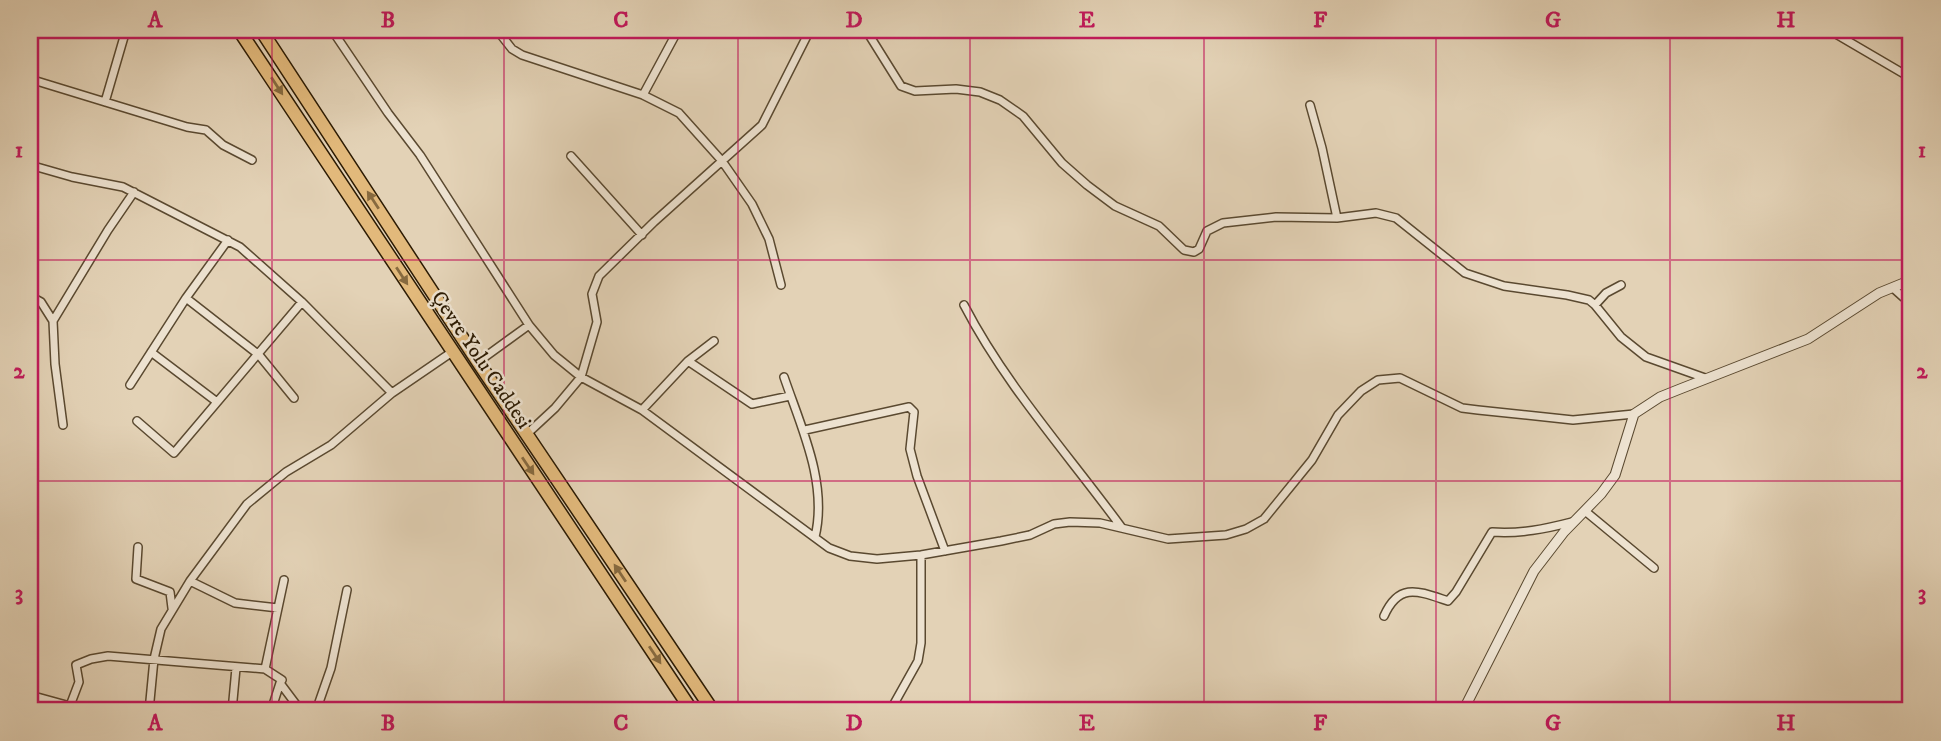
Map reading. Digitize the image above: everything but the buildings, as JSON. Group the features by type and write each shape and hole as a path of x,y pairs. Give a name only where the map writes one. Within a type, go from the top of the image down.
{"highway":[{"name":"Çevre Yolu Caddesi","path":"239,30 692,711"},
{"name":"Çevre Yolu Caddesi","path":"261,30 478,362 713,711"}],"street":[{"path":"30,43 37,30"},
{"path":"105,102 126,30"},
{"path":"332,30 420,155 530,325 554,355 581,377 642,410 829,548 850,556 877,559 921,555 1030,535 1054,524 1070,522 1100,523 1168,539 1226,535 1246,529 1264,519 1312,460 1338,415 1361,391 1378,380 1400,379 1462,408 1478,411 1573,420 1633,414 1660,397 1808,339 1879,293 1911,280"},
{"path":"497,30 512,49 522,55 643,95 679,113 722,161 752,204 769,239 781,285"},
{"path":"643,95 678,30"},
{"path":"527,434 555,408 581,377 597,321 592,294 599,276 762,125 810,30"},
{"path":"866,30 901,86 915,91 956,89 980,92 1000,100 1023,116 1062,163 1087,186 1115,206 1159,226 1184,250 1194,252 1199,249 1207,232 1223,223 1276,217 1337,218 1376,213 1396,218 1465,273 1504,286 1584,299 1595,305 1621,337 1646,357 1705,378"},
{"path":"1829,30 1911,78"},
{"path":"30,79 187,127 206,130 223,145 252,160"},
{"path":"1310,105 1337,218"},
{"path":"571,156 642,234"},
{"path":"30,166 104,182 134,192 193,225 228,240 254,258 302,302 392,393"},
{"path":"53,321 134,192"},
{"path":"130,385 186,298 228,240"},
{"path":"1595,305 1606,293 1621,285"},
{"path":"1893,288 1903,297 1911,299"},
{"path":"30,296 41,302 53,321 55,364 63,425"},
{"path":"186,298 258,355 294,398"},
{"path":"136,421 174,453 302,302"},
{"path":"964,304 982,340 1021,398 1086,478 1122,529"},
{"path":"478,362 530,325"},
{"path":"642,410 688,360 714,341"},
{"path":"151,352 217,402"},
{"path":"149,711 153,659 161,629 190,581 247,504 301,462 331,445 392,393 452,352"},
{"path":"688,360 752,404 790,396"},
{"path":"784,377 805,430 817,491 818,525 815,537"},
{"path":"805,430 909,407 914,412 910,449 917,476 945,551"},
{"path":"1463,711 1534,571 1615,475 1633,414"},
{"path":"1585,511 1654,568"},
{"path":"1384,616 1391,601 1404,593 1419,592 1448,601 1492,532 1539,531 1573,522"},
{"path":"138,547 136,579 170,592 172,609"},
{"path":"890,711 918,662 921,643 921,555"},
{"path":"264,669 284,580"},
{"path":"190,581 235,603 278,608"},
{"path":"317,711 331,668 347,590"},
{"path":"30,695 69,708 79,682 76,665 108,656 264,669 282,681 280,683 301,711"},
{"path":"232,711 236,668"},
{"path":"271,711 280,683"}]}
